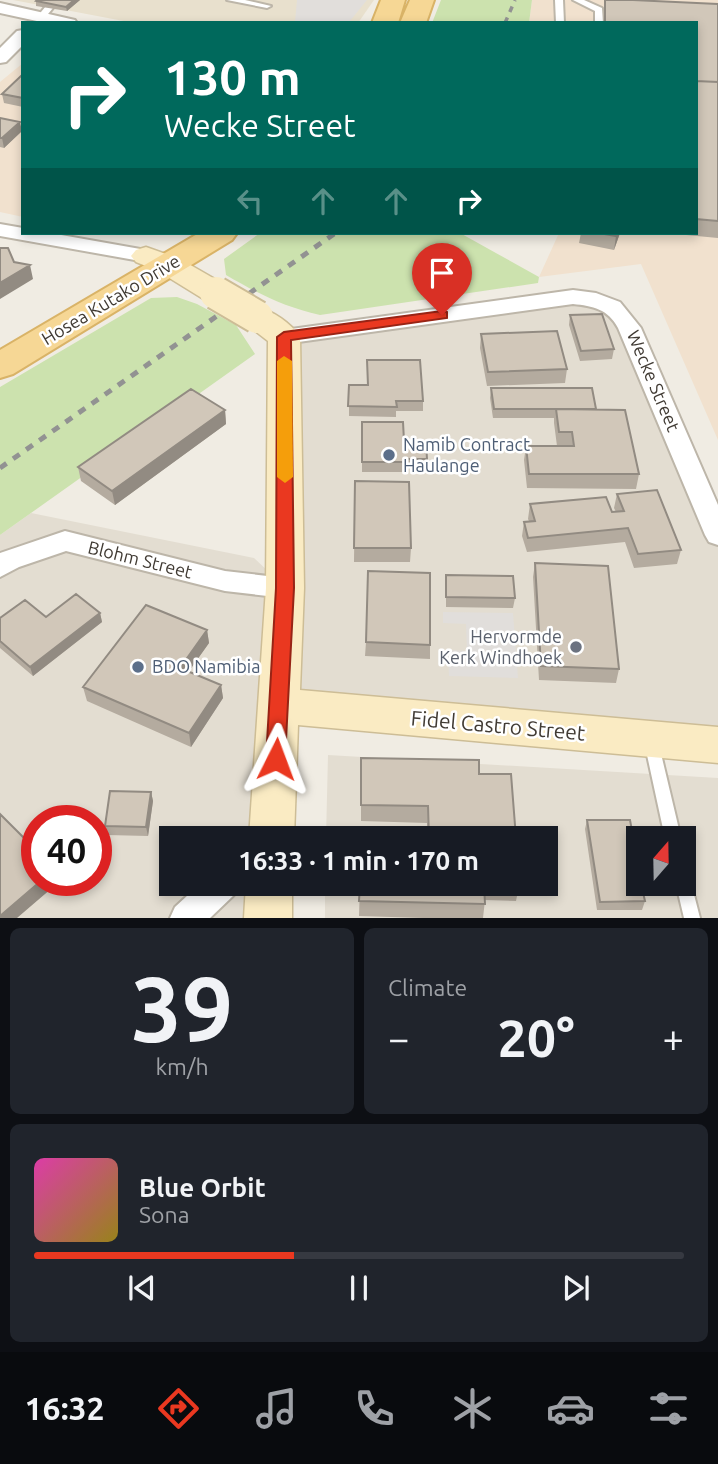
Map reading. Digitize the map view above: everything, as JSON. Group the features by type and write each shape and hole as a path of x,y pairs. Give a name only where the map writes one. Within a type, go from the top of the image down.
{"main road":[{"path":"386,21 393,0"},
{"path":"414,21 422,0"},
{"name":"Hosea Kutako Drive","path":"0,366 158,260 185,235"},
{"name":"Hosea Kutako Drive","path":"0,347 158,260 216,235"}],"street":[{"path":"0,8 61,21"},
{"path":"0,58 21,37"},
{"path":"0,230 21,234"},
{"path":"26,235 158,260 270,327 285,588 272,826"},
{"name":"Wecke Street","path":"270,327 573,297 595,299 612,305 626,319 718,534"},
{"name":"Blohm Street","path":"0,567 10,560 65,541 225,581 285,588"},
{"name":"Fidel Castro Street","path":"279,706 718,744"},
{"path":"187,918 210,896"},
{"path":"268,918 269,896"}],"lane":[{"path":"231,0 267,6"},
{"path":"559,0 560,21"},
{"path":"577,0 599,9 599,21"},
{"path":"651,740 670,826"},
{"path":"687,896 692,918"}],"shaded area":[{"path":"13,0 374,0 359,21 123,21"},
{"path":"297,0 367,0 350,21 295,21"},
{"path":"532,0 718,0 718,440 641,264 539,277 558,235 698,235 698,21 529,21"},
{"path":"21,65 21,217 0,212 0,82"},
{"path":"573,297 612,305 718,535 718,742 279,707 272,826 159,826 159,896 269,896 268,918 0,918 0,535 31,513 254,558 285,587 284,337"},
{"path":"443,612 513,613 518,678 449,676 448,650 467,651 466,624 443,623"},
{"path":"328,755 718,778 718,918 325,918 325,896 558,896 558,826 326,826"}],"green space":[{"path":"441,0 532,0 529,21 433,21"},
{"path":"257,235 464,235 539,277 538,283 320,315 271,299 226,275 224,259"},
{"path":"177,297 197,304 236,325 255,354 0,535 0,387 151,298"}],"building":[{"path":"37,0 74,0 66,7"},
{"path":"605,0 718,4 718,82 698,81 698,21 605,21"},
{"path":"21,76 21,98 2,94"},
{"path":"698,81 718,82 718,221 698,219"},
{"path":"0,118 20,122 0,138"},
{"path":"0,248 8,248 14,262 30,265 0,283"},
{"path":"602,314 614,349 581,351 570,315"},
{"path":"557,331 567,369 488,372 481,334"},
{"path":"367,360 420,360 423,401 396,401 397,407 348,406 349,385 368,385"},
{"path":"491,388 592,388 596,409 494,409"},
{"path":"191,389 225,410 112,491 78,467"},
{"path":"556,409 625,410 639,474 529,474 526,446 574,446 572,432 559,432"},
{"path":"362,422 403,422 404,441 426,441 427,459 362,462"},
{"path":"355,481 409,482 411,548 354,548"},
{"path":"657,490 681,550 638,554 628,528 528,538 524,522 535,521 530,504 606,497 612,512 624,511 617,494"},
{"path":"535,563 608,566 619,669 541,666"},
{"path":"368,571 430,573 430,645 366,642"},
{"path":"446,575 513,576 515,598 446,597"},
{"path":"76,594 100,613 30,667 0,641 0,618 25,600 46,617"},
{"path":"146,605 207,630 180,668 221,685 189,733 83,687"},
{"path":"361,758 479,760 479,774 511,774 515,826 429,826 428,806 361,805"},
{"path":"110,791 151,792 146,827 112,826 112,805 108,805"},
{"path":"0,814 21,835 21,896 23,896 0,916"},
{"path":"587,820 630,820 631,826 626,826 626,896 644,896 645,901 600,902"},
{"path":"359,896 485,896 485,904 359,901"}],"railway":[{"path":"506,21 515,0"},
{"path":"0,468 333,235"}],"slow traffic":[{"path":"284,361 285,477"}],"place":[{"name":"Namib Contract Haulange","path":"389,455"},
{"name":"Hervormde Kerk Windhoek","path":"576,647"},
{"name":"BDO Namibia","path":"138,667"}],"route":[{"path":"276,759 285,588 284,337 442,315"}]}
